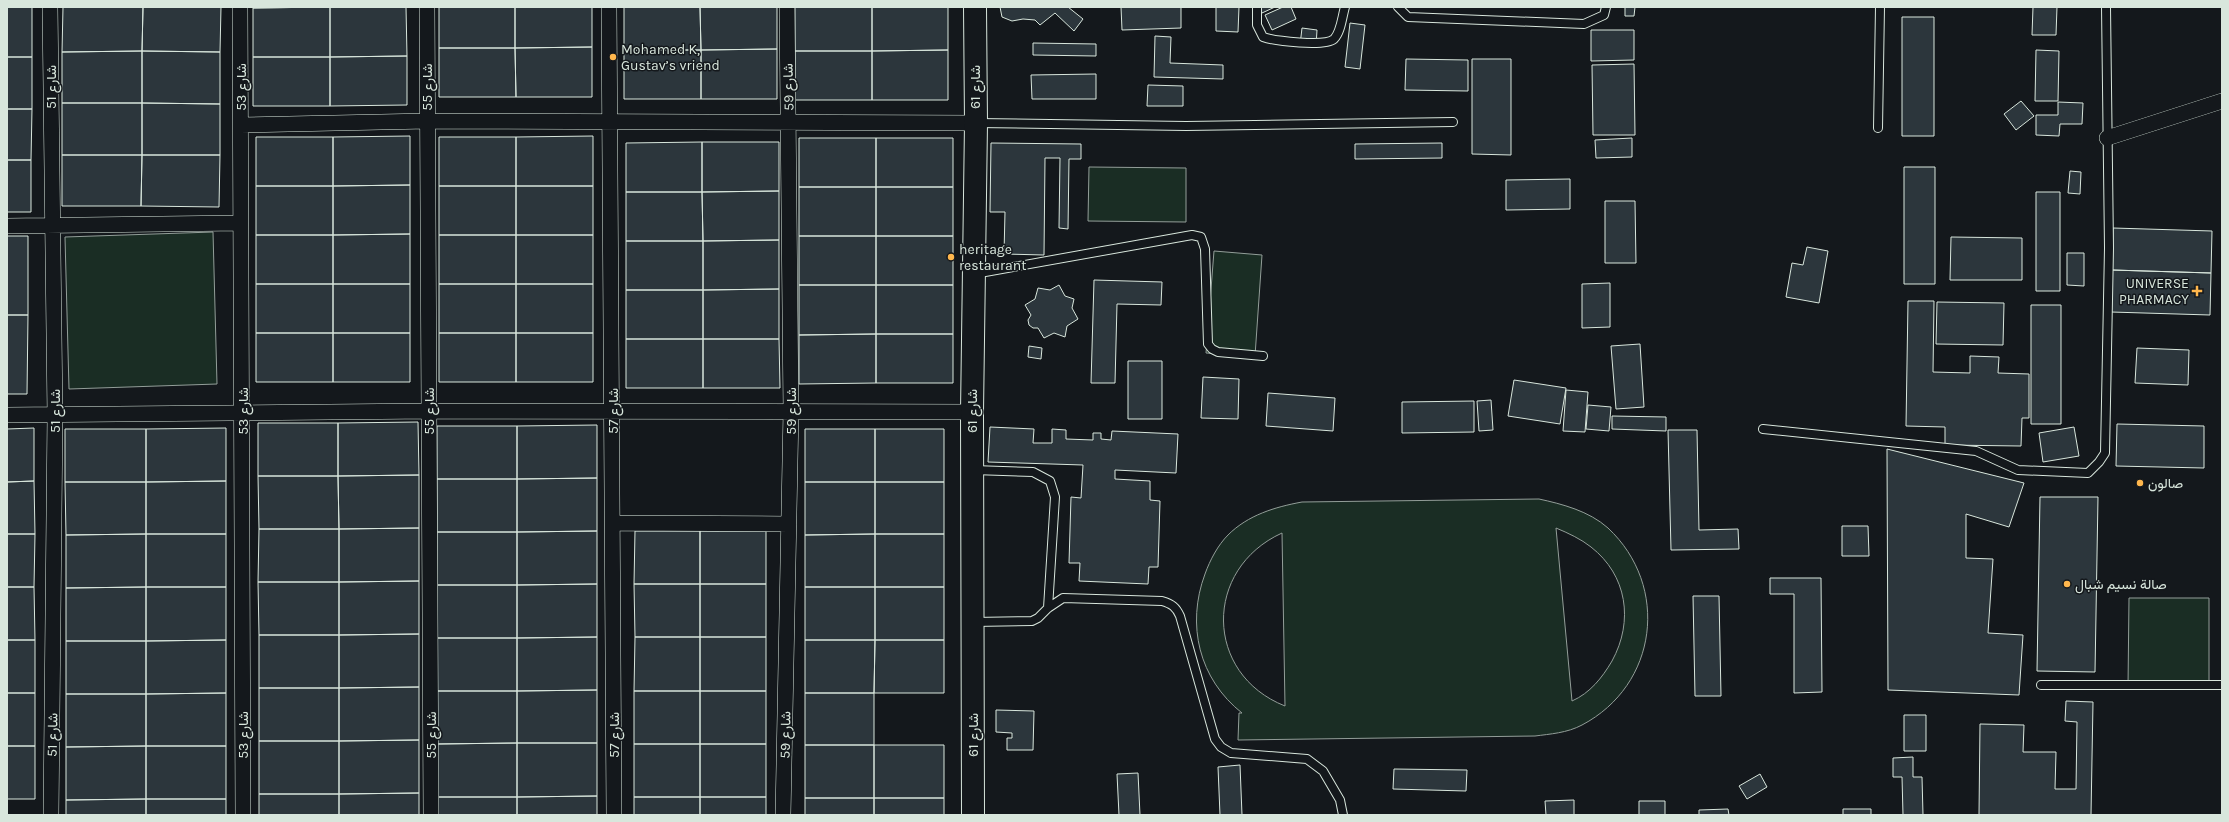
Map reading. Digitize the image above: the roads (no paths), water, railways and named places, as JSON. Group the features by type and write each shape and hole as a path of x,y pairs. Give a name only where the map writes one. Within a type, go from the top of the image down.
{"street":[{"name":"شارع 51","path":"50,7 55,415 51,815"},
{"name":"شارع 53","path":"240,7 240,223 243,412 243,815"},
{"name":"شارع 55","path":"427,7 431,815"},
{"name":"شارع 57","path":"609,7 614,523 614,815"},
{"name":"شارع 59","path":"783,815 791,411 787,7"},
{"name":"شارع 61","path":"973,815 972,412 976,123 974,7"},
{"path":"2107,138 2222,101"},
{"path":"241,125 427,121 976,123"},
{"path":"7,226 240,223"},
{"path":"7,415 430,411 972,412"},
{"path":"614,523 789,524"}],"lane":[{"path":"1256,7 1257,25 1263,37 1274,41 1322,42 1332,41 1338,35 1345,7"},
{"path":"1398,7 1408,17 1584,24 1604,15 1606,7"},
{"path":"1878,128 1880,7"},
{"path":"1764,429 1976,451 2018,470 2088,473 2099,462 2105,453 2109,248 2106,7"},
{"path":"976,123 1186,126 1453,122"},
{"path":"973,274 1192,235 1201,237 1205,249 1208,344 1212,349 1218,352 1264,356"},
{"path":"972,470 1033,472 1050,481 1055,496 1048,608"},
{"path":"972,622 1032,620 1038,618 1048,608 1063,598 1162,601 1176,607 1180,616 1216,739 1221,747 1231,753 1242,755 1308,759 1323,770 1340,800 1343,815"},
{"path":"2041,685 2222,685"}],"place":[{"name":"Mohamed K, Gustav’s vriend","path":"613,57"},
{"name":"heritage restaurant","path":"951,257"},
{"name":"UNIVERSE PHARMACY","path":"2197,291"},
{"name":"صالون","path":"2140,483"},
{"name":"صالة نسيم شبال","path":"2067,584"}]}
